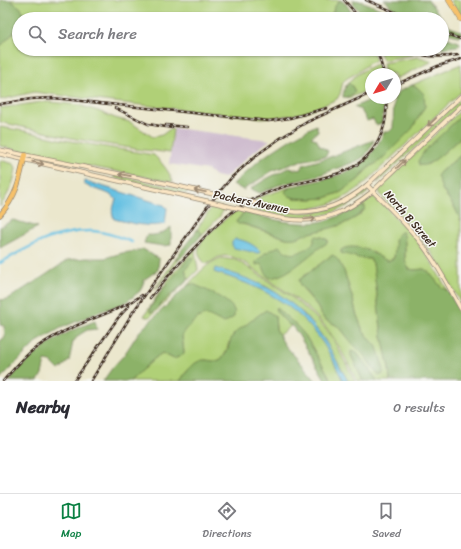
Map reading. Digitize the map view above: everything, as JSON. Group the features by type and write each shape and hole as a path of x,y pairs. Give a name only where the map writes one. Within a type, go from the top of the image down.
{"highway":[{"path":"449,0 461,19"}],"main road":[{"name":"Packers Avenue","path":"0,154 25,157 164,183 283,210 295,212 317,210 341,203 367,185 461,96"},
{"name":"Packers Avenue","path":"0,150 164,192 288,219 307,220 331,215 348,209 360,202 461,106"},
{"path":"0,215 15,194 25,157"},
{"name":"North B Street","path":"367,185 405,224 420,242 438,269 461,309"}],"shaded area":[{"path":"174,128 270,140 251,154 225,178 215,176 208,170 169,164"}],"green space":[{"path":"0,0 10,0 21,8 22,12 12,12 12,34 0,47"},
{"path":"10,0 342,1 336,6 333,12 22,12"},
{"path":"353,0 371,5 386,12 360,12 354,5"},
{"path":"384,0 428,0 437,12 401,12 391,7"},
{"path":"450,0 461,0 461,17"},
{"path":"339,1 342,1 351,12 333,12"},
{"path":"449,27 461,31 461,36 449,33"},
{"path":"12,34 12,56 374,56 376,61 369,63 346,79 343,82 337,99 302,113 261,118 34,92 0,100 0,47"},
{"path":"449,38 459,42 460,45 449,47"},
{"path":"381,56 407,56 383,60"},
{"path":"419,57 430,60 431,62 401,76 401,68 384,68 383,63"},
{"path":"377,64 379,68 368,68"},
{"path":"461,64 461,92 364,184 349,195 324,206 306,209 285,208 254,200 293,186 287,189 289,196 295,198 325,198 341,192 359,179 367,169 381,160 418,117 425,106 417,87 412,85"},
{"path":"364,70 365,91 349,98 346,97 355,92 349,83 345,87 347,84"},
{"path":"349,83 355,92 349,96 343,97 344,90"},
{"path":"412,85 417,87 424,94 425,106 412,129 381,160 367,169 359,179 341,192 325,198 295,198 289,196 285,192 293,186 335,176 358,166 377,146 384,132 389,132 393,128 394,104 401,104 401,90"},
{"path":"461,99 461,104 377,183 379,178 405,151"},
{"path":"42,102 78,105 98,111 130,122 153,137 162,135 170,129 173,130 170,153 76,139 0,122 0,108"},
{"path":"365,102 365,104 384,104 382,123 376,125 373,119 367,121 361,110 354,107"},
{"path":"461,110 461,116 446,130 427,165 461,137 461,155 440,172 442,189 455,208 461,221 461,304 427,246 379,191 381,186"},
{"path":"461,116 461,137 435,160 424,165 419,165 418,161 425,150"},
{"path":"316,125 318,131 311,137 316,139 320,146 328,151 326,156 300,161 272,171 243,190 233,184 262,158"},
{"path":"0,127 59,139 154,155 168,171 173,182 61,161 0,146"},
{"path":"374,140 365,156 357,161 314,177 279,185 260,193 250,189 288,168 301,170 303,165 330,157"},
{"path":"461,155 461,221 455,208 442,189 437,176"},
{"path":"0,160 14,164 16,168 10,189 0,207"},
{"path":"115,175 187,190 187,194 114,178"},
{"path":"367,191 367,193 359,199 341,209 312,217 287,217 255,210 257,206 299,213 320,211 340,205"},
{"path":"369,197 374,197 383,204 415,238 432,263 448,291 441,287 424,269 409,269 405,264 405,243 395,240 396,246 394,258 388,261 382,259 373,252 359,258 370,259 373,263 382,336 389,368 390,381 377,381 357,353 351,355 363,381 357,381 330,332 304,305 238,259 228,256 221,256 206,264 200,258 198,250 202,241 237,210 244,212 236,222 286,238 341,225 360,215 365,209 362,206 356,207","holes":["333,255 344,271 356,313 363,331 377,348 373,368 364,355 342,330 324,319 315,303 305,292 299,280"]},
{"path":"213,205 225,208 220,216 200,237 202,233 199,230 195,232"},
{"path":"365,206 365,209 347,222 293,238 286,238 244,224 238,224 236,222 244,212 294,223 314,223 329,220"},
{"path":"13,220 38,227 0,248 0,227"},
{"path":"171,227 171,245 163,246 144,243 147,235 160,234"},
{"path":"197,230 202,233 200,237 177,261 176,260 181,251"},
{"path":"401,232 403,232 405,241 405,260 409,269 424,269 429,272 441,287 448,291 461,314 461,381 390,381 389,368 382,336 373,263 370,259 359,258 341,253 341,250 348,247 361,248 370,251 388,261 394,258 395,239"},
{"path":"316,236 328,240 327,243 294,268 279,276 271,278 267,276 263,266 260,264 256,265 256,262 265,253 279,246 288,253 292,254 301,252 314,243 314,238"},
{"path":"196,247 195,252 198,270 150,317 144,316 170,277"},
{"path":"143,249 159,259 158,270 145,279 140,291 125,303 61,328 37,342 0,379 0,341 5,337 4,326 0,325 0,300 8,299 68,260 105,258"},
{"path":"181,251 176,260 178,261 155,290 155,289"},
{"path":"333,255 338,260 344,271 356,313 363,331 377,347 384,370 382,375 378,375 364,355 342,330 324,319 315,303 300,285 299,280"},
{"path":"192,257 193,260 185,270 188,280 152,313 150,312 150,308 164,288 189,258"},
{"path":"221,258 240,262 289,295 314,316 334,341 355,381 348,381 325,340 304,314 290,303 265,286 214,272 247,283 276,297 289,306 301,317 323,343 343,381 332,381 305,335 276,311 291,326 279,335 276,329 275,316 229,342 226,352 222,358 215,361 205,360 187,371 180,381 130,381 162,353 174,359 184,353 182,335 195,320 206,315 193,284 188,285 207,266"},
{"path":"193,284 227,302 234,310 234,317 224,323 208,315 203,315 192,323 182,335 184,353 181,356 174,359 162,353 130,381 103,381 124,355 139,332 188,285"},
{"path":"275,308 295,324 305,335 332,381 326,381 298,334 276,311"},
{"path":"266,310 275,316 276,329 284,344 316,381 180,381 194,364 202,360 215,361 224,357 235,333"},
{"path":"95,321 97,329 87,330 79,335 73,342 69,361 59,370 51,362 45,361 42,374 38,381 9,381 32,357 56,339"},
{"path":"351,351 357,353 377,381 363,381 351,355"}],"water":[{"path":"85,181 164,205 167,208 165,224 146,225 114,219 112,212 116,199 109,194 84,184"},
{"path":"235,239 252,244 260,251 260,253 234,248 232,242"},
{"path":"215,268 261,284 282,296 296,307 320,334 348,381 343,381 323,343 312,329 288,306 275,297 246,283 214,272"}],"waterway":[{"path":"0,263 44,240 80,231 93,231 113,235 132,242"}],"railway":[{"path":"344,0 354,12"},
{"path":"366,0 394,12"},
{"path":"449,35 461,39"},
{"path":"449,56 458,55"},
{"path":"379,56 382,68"},
{"path":"431,56 445,56"},
{"path":"401,82 438,66 461,59"},
{"path":"91,381 133,312 210,203 232,177 258,154 282,137 307,122 365,96"},
{"path":"0,104 31,99 53,98 269,121 290,118 327,108"},
{"path":"150,298 173,270 208,234 241,206 261,195 283,187 323,178 347,170 366,157 373,149 383,131 386,104"},
{"path":"115,108 148,124 172,128"},
{"path":"166,125 187,127"},
{"path":"3,381 33,350 59,334 123,306 142,295"},
{"path":"74,381 118,318 129,306"}]}
